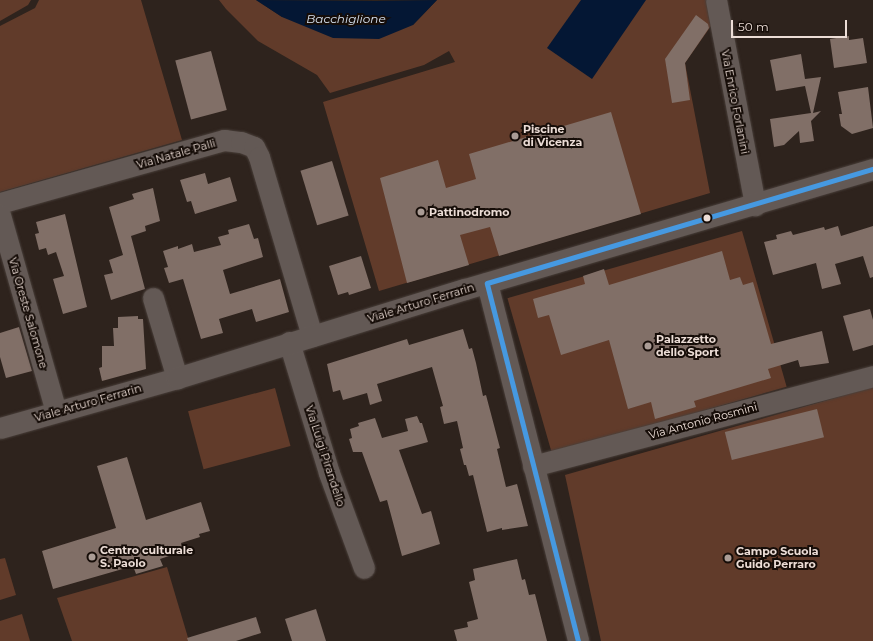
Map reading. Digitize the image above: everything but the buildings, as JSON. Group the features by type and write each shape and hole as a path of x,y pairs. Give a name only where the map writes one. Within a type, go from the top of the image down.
{"street":[{"name":"Via Enrico Forlanini","path":"716,0 755,205"},
{"name":"Via Natale Palli","path":"0,202 224,140 241,142 254,147 259,157 312,336"},
{"name":"Viale Arturo Ferrarin","path":"0,428 177,378 289,342 873,169"},
{"name":"Via Oreste Salomone","path":"0,215 56,411"},
{"path":"487,283 578,641"},
{"path":"154,298 177,378"},
{"name":"Via Luigi Pirandello","path":"289,342 329,473 364,568"},
{"name":"Via Antonio Rosmini","path":"533,466 873,376"}],"shaded area":[{"path":"0,0 31,0 28,5 0,21"},
{"path":"39,0 141,0 182,140 0,192 0,26 35,8"},
{"name":"Piscine di Vicenza","path":"219,0 256,0 282,17 413,25 437,0 711,0 711,26 685,63 710,193 379,291 323,102 455,62 449,51 424,65 330,93 317,75 258,41"},
{"name":"Palazzetto dello Sport","path":"742,231 787,387 552,454 507,298"},
{"name":"Campo Scuola Guido Perraro","path":"873,387 873,641 601,641 565,475"},
{"path":"275,388 291,446 204,469 188,411"},
{"path":"5,558 16,595 0,600 0,559"},
{"path":"167,567 189,641 72,641 57,598"},
{"path":"22,614 30,641 0,641 0,621"}],"water":[{"name":"Bacchiglione","path":"256,0 437,0 413,25 379,39 333,38 282,17"},
{"path":"581,0 646,0 592,79 547,48"}],"transit line":[{"path":"578,641 487,283 873,169"}],"place":[{"name":"Piscine di Vicenza","path":"515,136"},
{"name":"Pattinodromo","path":"421,212"},
{"name":"Palazzetto dello Sport","path":"648,346"},
{"name":"Centro culturale S. Paolo","path":"92,557"},
{"name":"Campo Scuola Guido Perraro","path":"728,558"}]}
